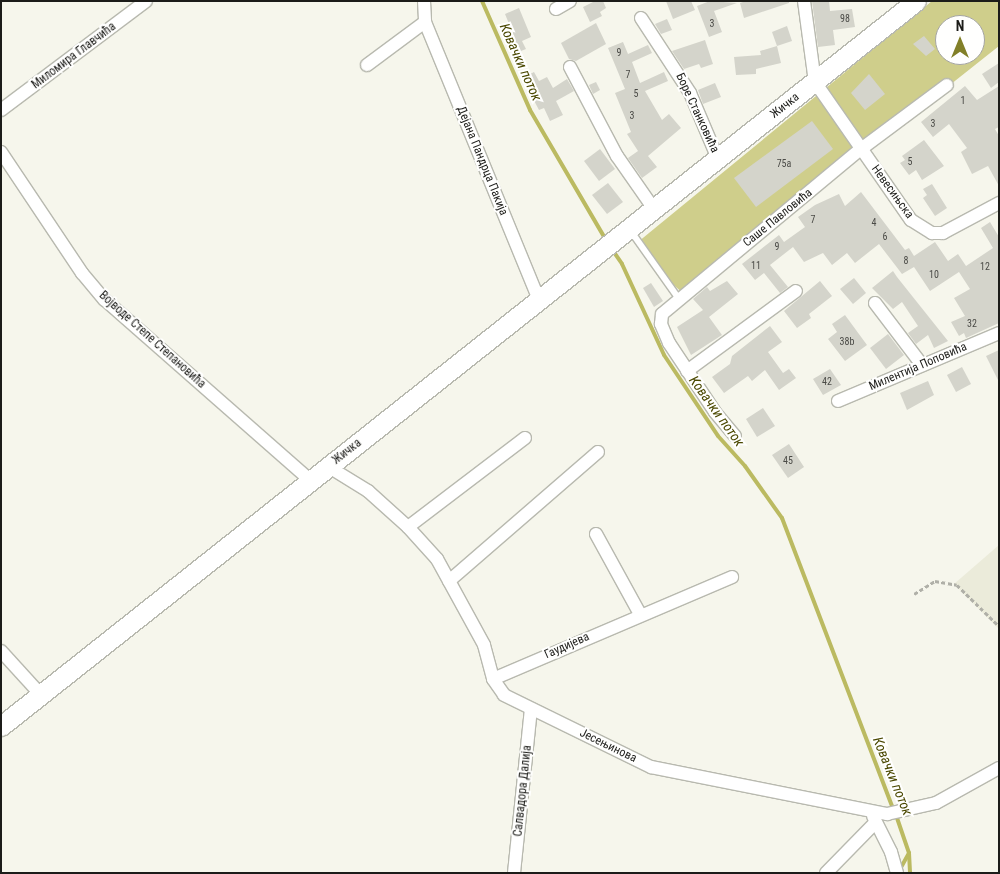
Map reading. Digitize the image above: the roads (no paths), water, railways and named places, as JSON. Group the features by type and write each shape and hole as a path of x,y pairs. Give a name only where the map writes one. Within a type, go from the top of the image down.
{"main road":[{"name":"Жичка","path":"1,726 916,1"}],"street":[{"name":"Миломира Главчића","path":"1,110 146,1"},
{"name":"Дејана Пандрца Пакија","path":"424,1 424,22 539,300"},
{"path":"556,9 570,1"},
{"path":"804,1 815,82"},
{"name":"Боре Станковића","path":"642,18 690,93 718,159"},
{"path":"367,66 424,22"},
{"path":"570,67 617,156 654,209"},
{"name":"Невесињска","path":"815,82 911,220 932,233 951,231 999,202"},
{"name":"Саше Павловића","path":"735,436 686,371 661,324 662,314 861,150 947,85"},
{"name":"Војводе Степе Степановића","path":"1,152 82,273 105,300 311,481"},
{"path":"686,371 796,291"},
{"path":"875,303 922,365"},
{"name":"Милентија Поповића","path":"838,401 999,333"},
{"path":"408,527 525,438"},
{"path":"449,581 598,452"},
{"name":"Јесењинова","path":"329,467 368,491 408,527 437,559 484,645 493,679 504,695 651,767 874,817 936,803 999,768"},
{"path":"596,534 640,614"},
{"name":"Гаудијева","path":"493,679 640,614 732,577"},
{"path":"1,651 41,695"},
{"name":"Салвадора Далија","path":"514,873 531,709"},
{"path":"826,873 874,817 896,869"}],"lane":[{"path":"626,231 679,299"}],"waterway":[{"name":"Ковачки поток","path":"482,1 530,110 606,240"},
{"name":"Ковачки поток","path":"611,248 622,264 664,355 718,436 745,466 782,518 893,809"},
{"name":"Ковачки поток","path":"896,815 909,853 899,871"},
{"path":"909,853 910,873"}]}
